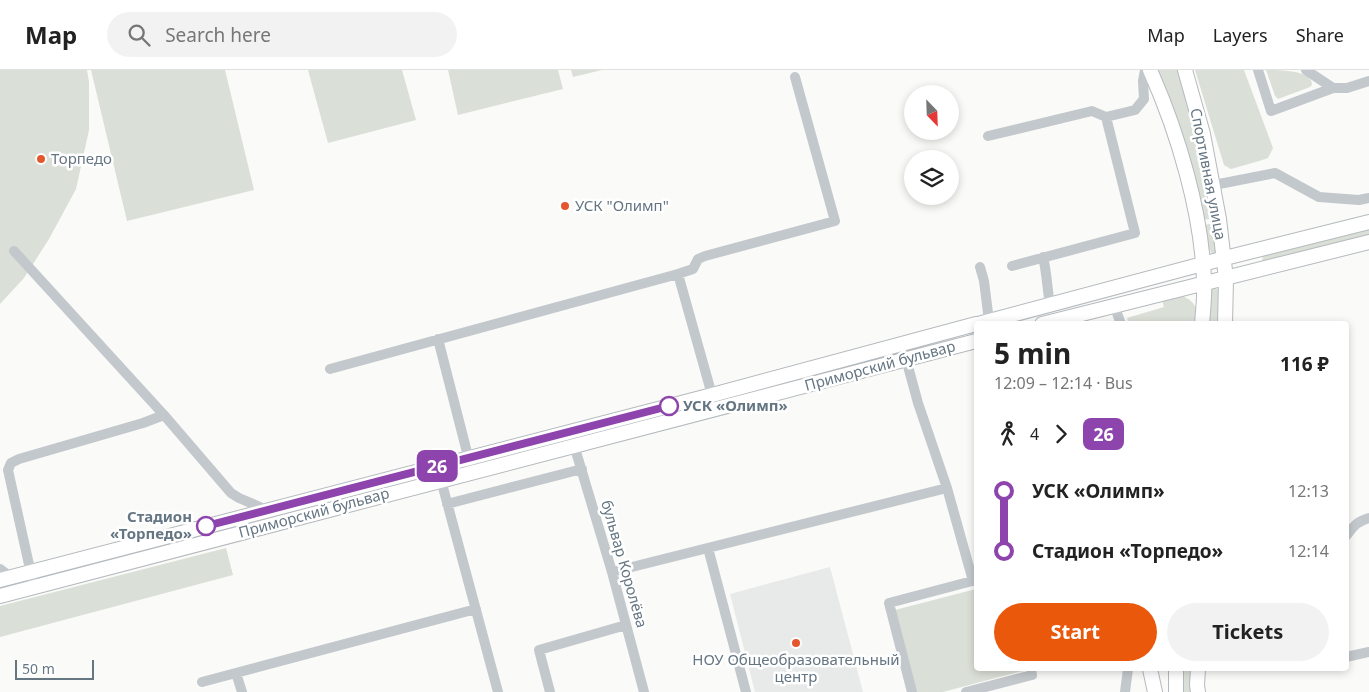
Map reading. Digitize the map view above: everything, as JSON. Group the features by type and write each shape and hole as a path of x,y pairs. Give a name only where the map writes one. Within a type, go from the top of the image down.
{"main road":[{"name":"Спортивная улица","path":"1150,70 1164,101 1192,200 1203,263 1202,321"},
{"name":"Спортивная улица","path":"1185,70 1203,134 1214,185 1226,279 1225,321"},
{"path":"988,321 1203,263 1369,222"},
{"path":"1053,321 1369,242"},
{"path":"4,575 30,572 974,325"},
{"name":"Приморский бульвар","path":"0,596 974,342"},
{"path":"1149,671 1155,692"},
{"path":"1176,671 1176,692"},
{"path":"1197,690 1198,671"}],"street":[{"path":"988,136 1092,111 1106,117 1135,110 1144,99 1143,81 1146,70"},
{"path":"1258,70 1271,111 1333,88 1355,86 1369,81"},
{"path":"1306,70 1333,88"},
{"path":"330,369 678,274 693,269 698,259 705,256 835,221 795,77"},
{"path":"1012,266 1135,233 1106,117"},
{"path":"1214,185 1275,173 1319,197 1359,200 1369,198"},
{"path":"14,251 164,414 231,493 267,510"},
{"path":"1043,258 1047,273 1047,290 1050,304"},
{"path":"980,267 984,282 981,321"},
{"path":"678,274 712,395"},
{"path":"1114,305 1120,321"},
{"path":"438,339 472,472"},
{"path":"906,359 974,580 888,603 912,692"},
{"path":"34,586 8,470 11,463 19,458 143,423 164,414"},
{"name":"бульвар Королёва","path":"574,445 612,572 644,692"},
{"path":"447,504 582,470"},
{"path":"441,480 498,692"},
{"path":"612,572 947,488"},
{"path":"1349,532 1360,521 1369,518"},
{"path":"708,548 746,692"},
{"path":"202,682 476,609"},
{"path":"550,692 539,650 626,625"},
{"path":"1349,656 1369,652"},
{"path":"966,692 1032,675 1031,671"},
{"path":"1125,692 1128,671"},
{"path":"236,673 242,692"}],"shaded area":[{"name":"Торпедо","path":"0,70 87,70 89,82 89,130 76,189 49,239 24,278 0,304"},
{"path":"91,70 225,70 254,190 127,221"},
{"path":"308,70 402,70 416,120 328,143"},
{"path":"448,70 558,70 563,89 458,115"},
{"path":"571,70 602,70 573,77"},
{"path":"1158,70 1178,70 1199,147 1214,218 1203,220 1178,126"},
{"path":"1195,70 1244,70 1273,148 1268,158 1231,169 1224,165"},
{"path":"1266,70 1301,74 1311,80 1312,85 1278,99 1275,96"},
{"path":"1215,223 1217,250 1216,253 1212,254 1208,247 1204,225"},
{"path":"1369,228 1369,237 1264,263 1262,261 1265,255"},
{"path":"1215,288 1219,293 1218,321 1208,321 1211,290"},
{"path":"1182,296 1193,303 1197,314 1197,321 1128,321 1127,318 1164,307 1162,300"},
{"path":"226,548 233,575 0,637 0,606"},
{"name":"НОУ Общеобразовательный центр","path":"830,567 863,692 755,692 730,594"},
{"path":"974,590 974,671 1022,671 943,692 916,692 895,610"},
{"path":"1182,671 1192,671 1191,692 1181,692"}],"bus line":[{"name":"26","path":"206,526 669,406"}],"place":[{"name":"Торпедо","path":"41,159"},
{"name":"УСК \"Олимп\"","path":"565,206"},
{"name":"УСК «Олимп»","path":"669,406"},
{"name":"Стадион «Торпедо»","path":"206,526"},
{"name":"НОУ Общеобразовательный центр","path":"796,643"}]}
